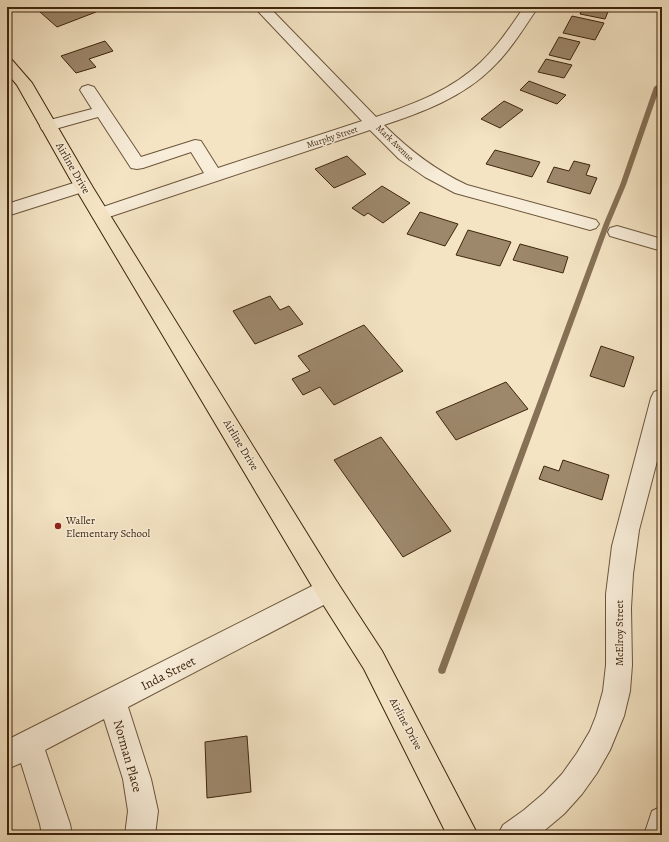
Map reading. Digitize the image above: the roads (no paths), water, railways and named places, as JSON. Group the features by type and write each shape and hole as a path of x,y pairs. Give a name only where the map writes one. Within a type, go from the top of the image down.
{"main road":[{"name":"Airline Drive","path":"7,63 24,83 83,186 328,590 373,660 463,835"}],"street":[{"name":"Mark Avenue","path":"261,7 405,155 446,182 478,194 590,224"},
{"name":"Murphy Street","path":"100,214 374,123 420,106 449,92 469,80 487,66 502,49 531,7"},
{"path":"88,90 137,164 195,145 214,176"},
{"path":"48,126 102,111"},
{"path":"7,210 83,186"},
{"path":"617,232 662,245"},
{"name":"McElroy Street","path":"513,835 529,825 552,806 573,783 590,759 605,731 616,697 620,666 618,607 623,553 628,527 662,398"},
{"name":"Inda Street","path":"18,750 328,590"},
{"name":"Norman Place","path":"112,701 138,779 143,811 140,835"},
{"path":"18,750 55,824 57,835"},
{"path":"659,835 662,821"}],"waterway":[{"path":"442,670 607,223 623,185 657,87"}],"place":[{"name":"Waller Elementary School","path":"58,526"}]}
